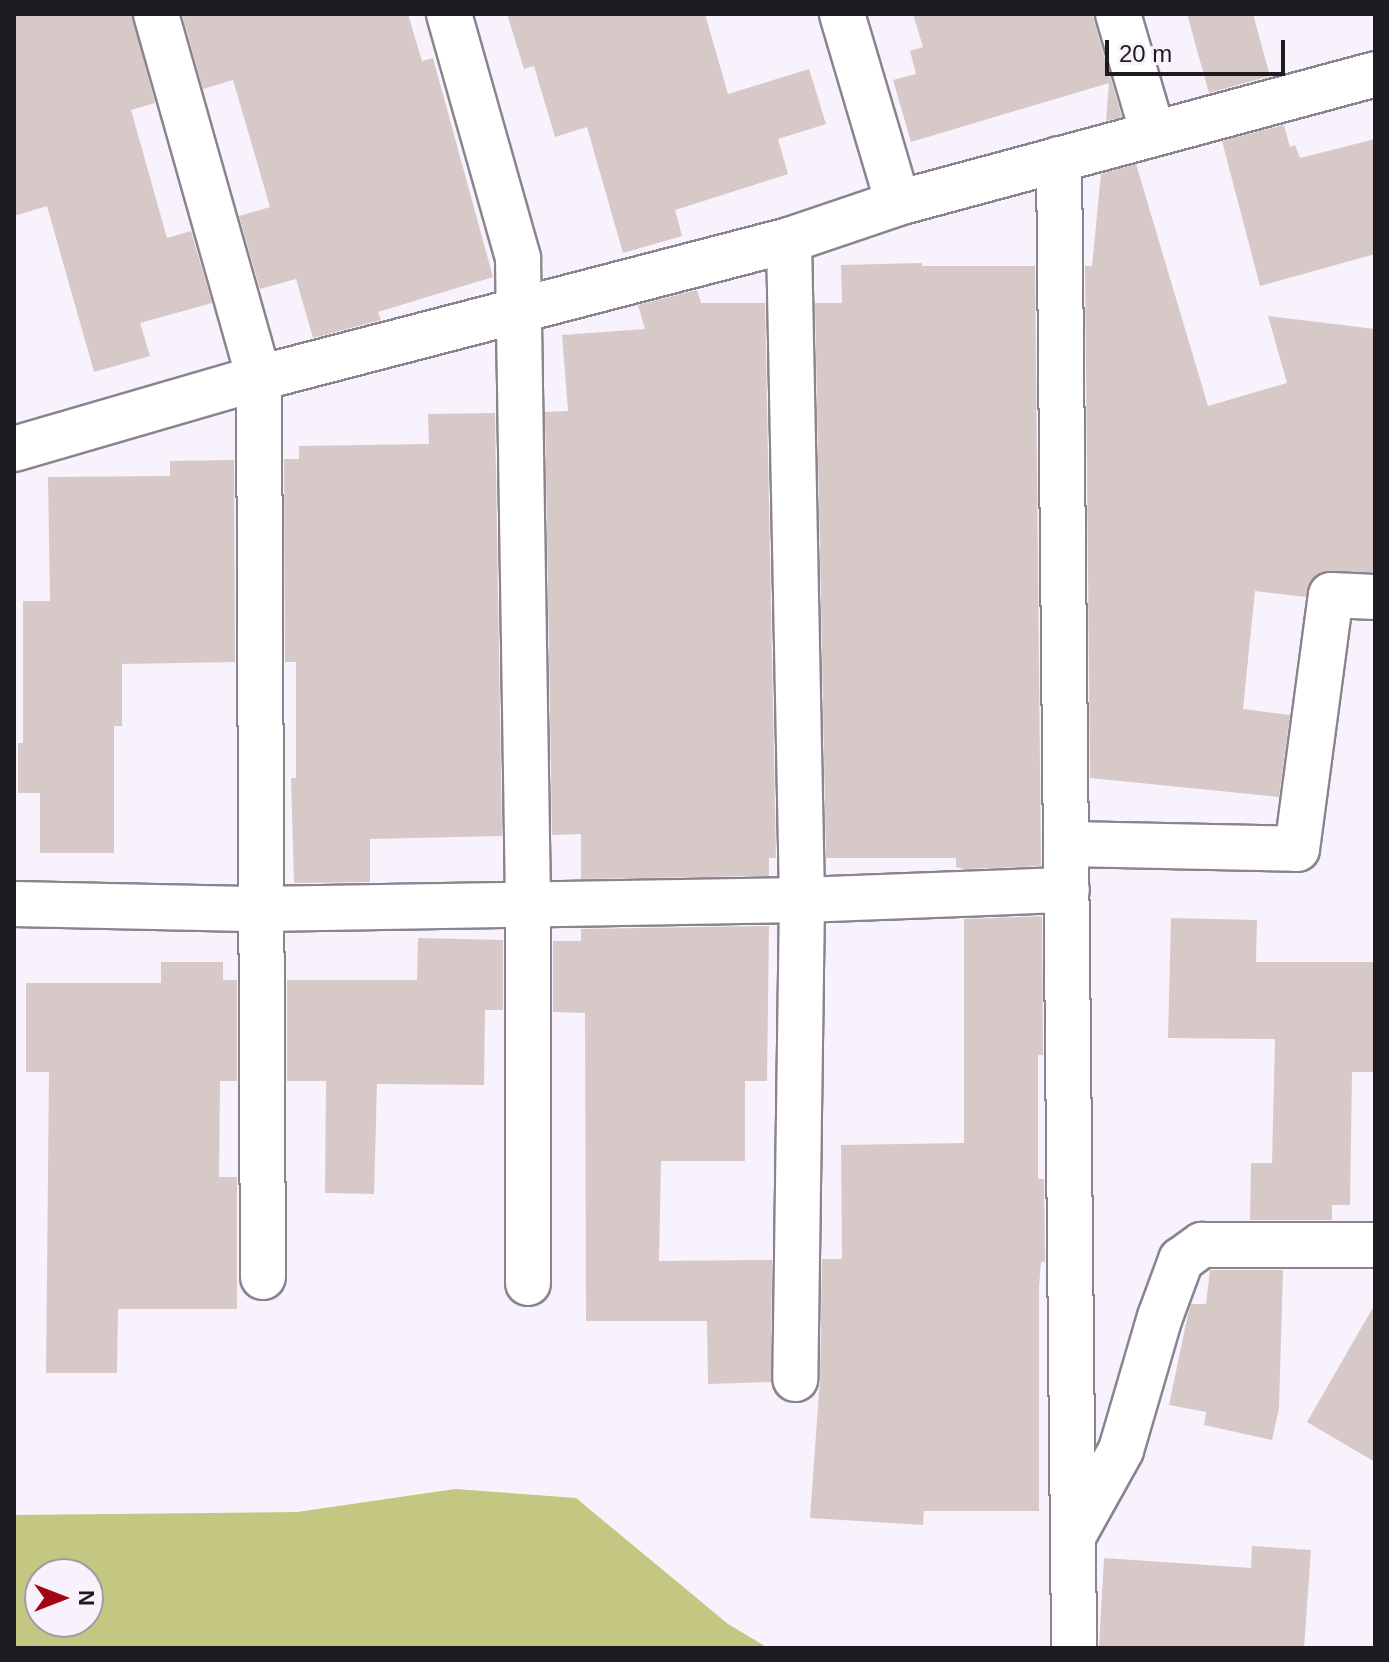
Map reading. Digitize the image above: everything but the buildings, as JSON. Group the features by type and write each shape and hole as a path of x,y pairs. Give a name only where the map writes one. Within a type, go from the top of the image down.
{"street":[{"path":"156,14 259,378 263,1277"},
{"path":"449,14 518,258 528,904 528,1283"},
{"path":"842,14 898,203"},
{"path":"1118,14 1153,134"},
{"path":"14,449 259,378 789,240 898,203 1375,74"},
{"path":"1059,159 1074,1648"},
{"path":"789,240 802,900 795,1379"},
{"path":"1067,844 1297,849 1331,595 1375,597"},
{"path":"14,904 260,909 802,900 1067,890"},
{"path":"1075,1533 1121,1450 1160,1317 1181,1260 1202,1245 1375,1245"}],"green space":[{"path":"455,1489 576,1498 728,1624 768,1648 14,1648 14,1515 297,1512"}]}
